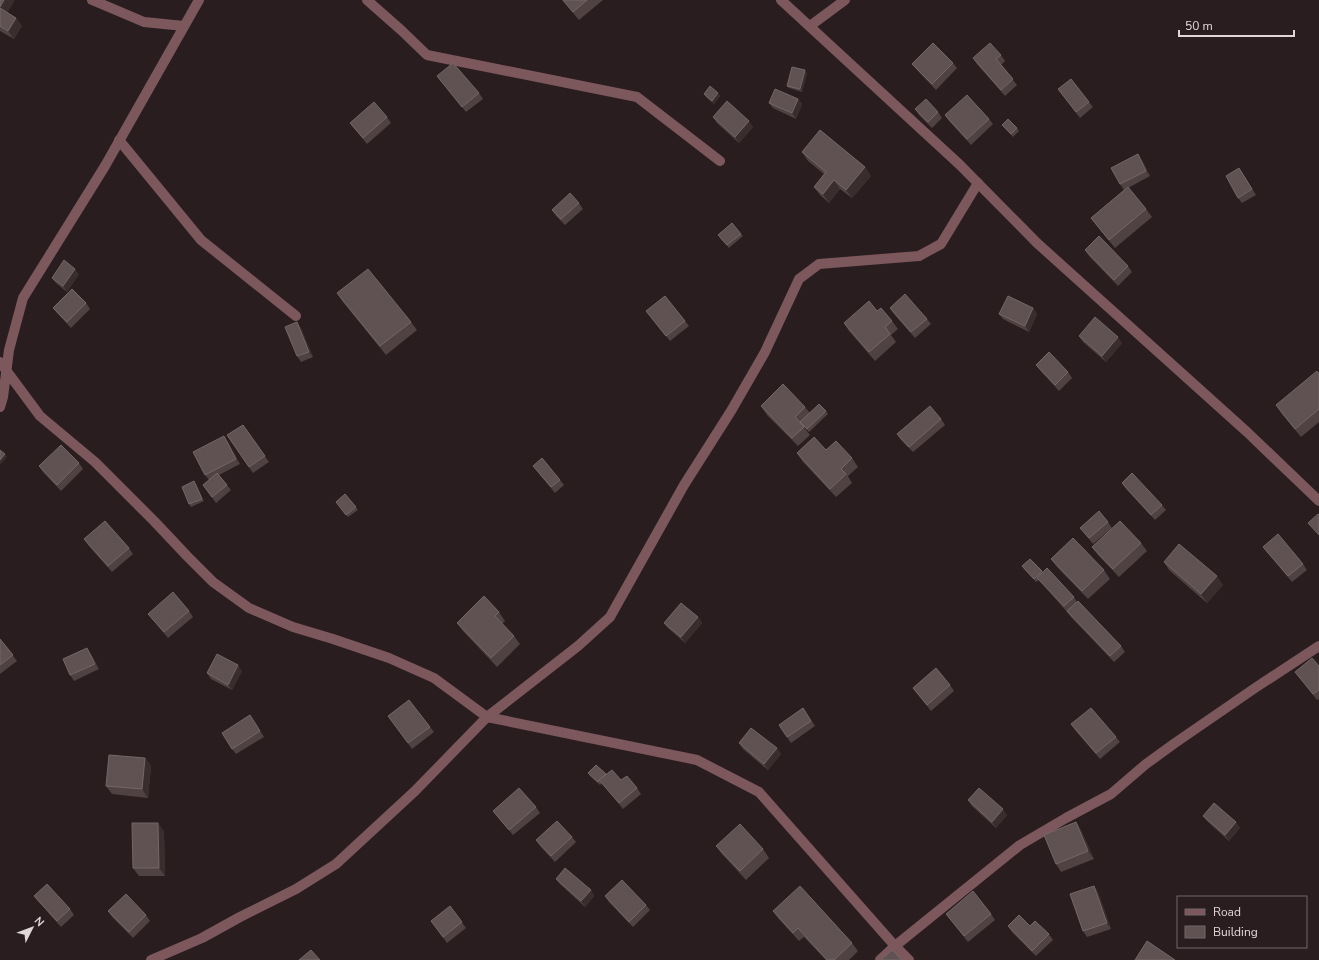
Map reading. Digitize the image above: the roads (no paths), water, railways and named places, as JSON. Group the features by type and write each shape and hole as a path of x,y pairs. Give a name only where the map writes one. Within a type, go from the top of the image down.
{"street":[{"path":"92,0 144,22 184,26"},
{"path":"0,407 3,397 3,365 9,350 23,298 104,166 199,0"},
{"path":"367,0 427,55 637,97 720,161"},
{"path":"781,0 960,165 1038,243 1247,432 1319,501"},
{"path":"810,26 844,0"},
{"path":"119,140 201,240 296,316"},
{"path":"151,960 202,938 296,889 336,864 415,791 487,717 578,646 610,617 684,485 731,411 765,352 799,279 818,264 919,256 941,244 978,183"},
{"path":"3,365 40,416 95,462 213,582 249,608 293,627 389,658 434,678 487,717 697,760 759,792 909,960"},
{"path":"880,960 895,946 1020,845 1111,794 1146,764 1175,743 1319,646"}]}
